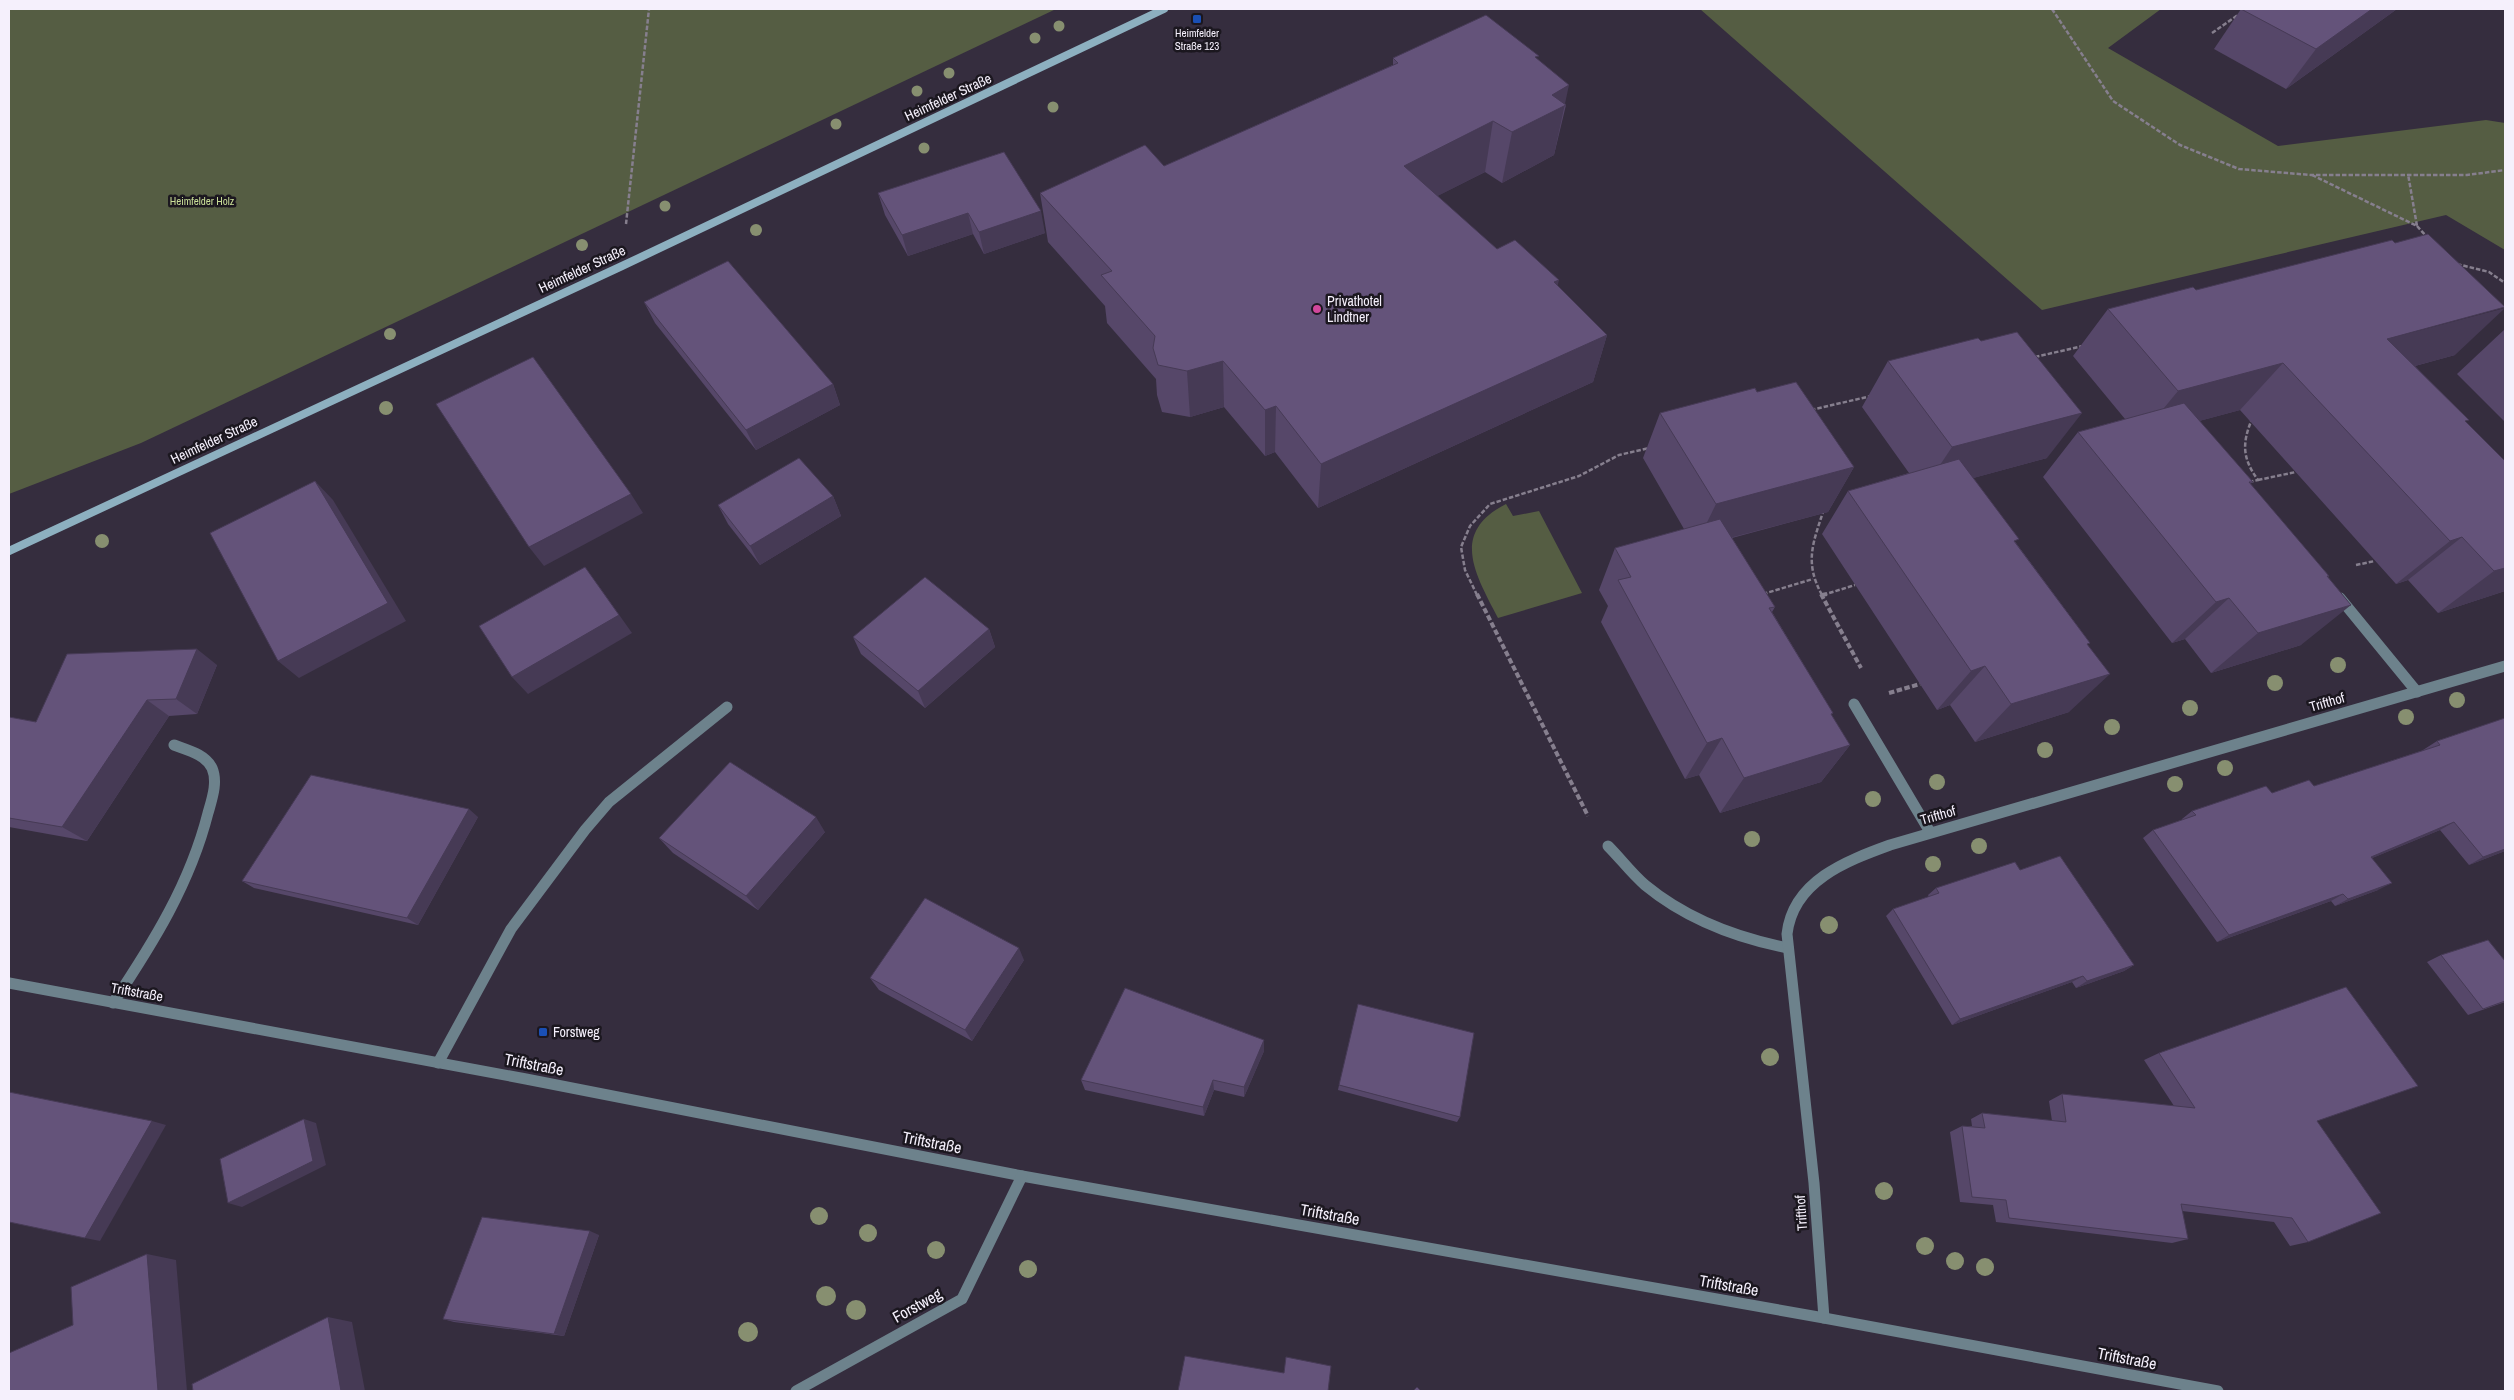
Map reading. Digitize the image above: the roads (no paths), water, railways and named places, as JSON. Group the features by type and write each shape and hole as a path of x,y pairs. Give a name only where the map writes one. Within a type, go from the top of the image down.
{"street":[{"name":"Heimfelder Straße","path":"9,551 675,241 1164,9"},
{"path":"2331,588 2417,692"},
{"name":"Trifthof","path":"1824,1318 1814,1183 1787,934 1791,912 1814,882 1826,873 1865,853 1930,832 2505,666"},
{"path":"1854,704 1930,832"},
{"path":"438,1063 511,929 585,830 609,802 727,707"},
{"path":"113,1003 166,922 186,884 203,836 214,784 211,767 202,756 174,745"},
{"path":"1608,846 1631,872 1677,905 1715,926 1738,936 1788,948"},
{"name":"Triftstraße","path":"9,983 438,1063 1022,1176 1824,1318 2218,1391"},
{"name":"Forstweg","path":"796,1391 962,1299 1022,1176"}],"place":[{"name":"Heimfelder Straße 123","path":"1197,19"},
{"name":"Privathotel Lindtner","path":"1317,309"},
{"name":"Forstweg","path":"543,1032"}],"park label":[{"name":"Heimfelder Holz","path":"202,201"}]}
